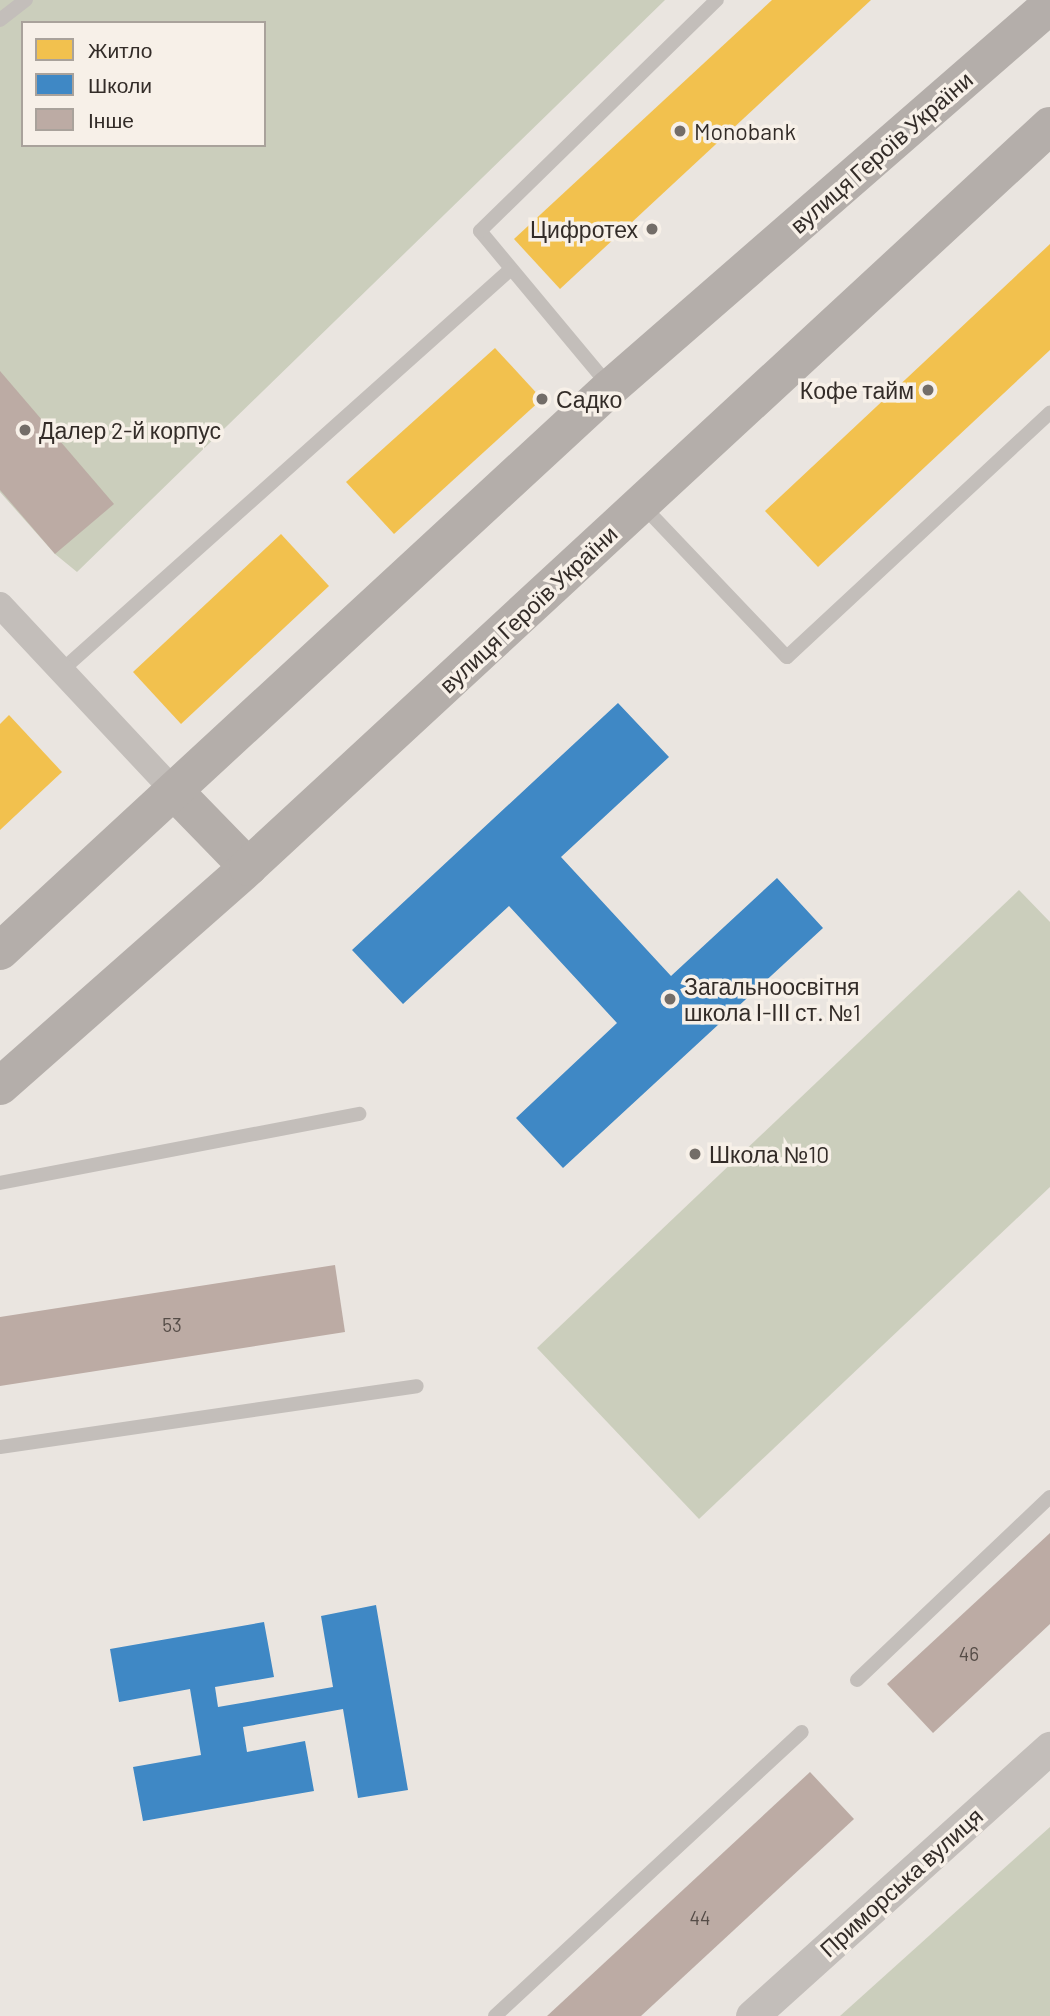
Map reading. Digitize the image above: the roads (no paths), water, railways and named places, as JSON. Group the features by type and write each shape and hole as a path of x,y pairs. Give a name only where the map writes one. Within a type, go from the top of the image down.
{"main road":[{"name":"вулиця Героїв України","path":"0,951 610,388 1050,2"},
{"name":"вулиця Героїв України","path":"0,1086 248,867 1050,126"},
{"path":"174,791 248,867"}],"street":[{"path":"0,605 174,791"},
{"name":"Приморська вулиця","path":"752,2016 1050,1748"}],"lane":[{"path":"0,20 26,0"},
{"path":"610,388 480,231 717,0"},
{"path":"61,671 511,269"},
{"path":"641,504 787,657 1050,413"},
{"path":"0,1183 359,1114"},
{"path":"0,1447 417,1386"},
{"path":"857,1679 1050,1497"},
{"path":"495,2016 802,1732"}],"place":[{"name":"Monobank","path":"680,131"},
{"name":"Цифротех","path":"652,229"},
{"name":"Кофе тайм","path":"928,390"},
{"name":"Садко","path":"542,399"},
{"name":"Далер 2-й корпус","path":"25,430"},
{"name":"Загальноосвітня школа І-ІІІ ст. №1","path":"670,999"},
{"name":"Школа №10","path":"695,1154"}]}
